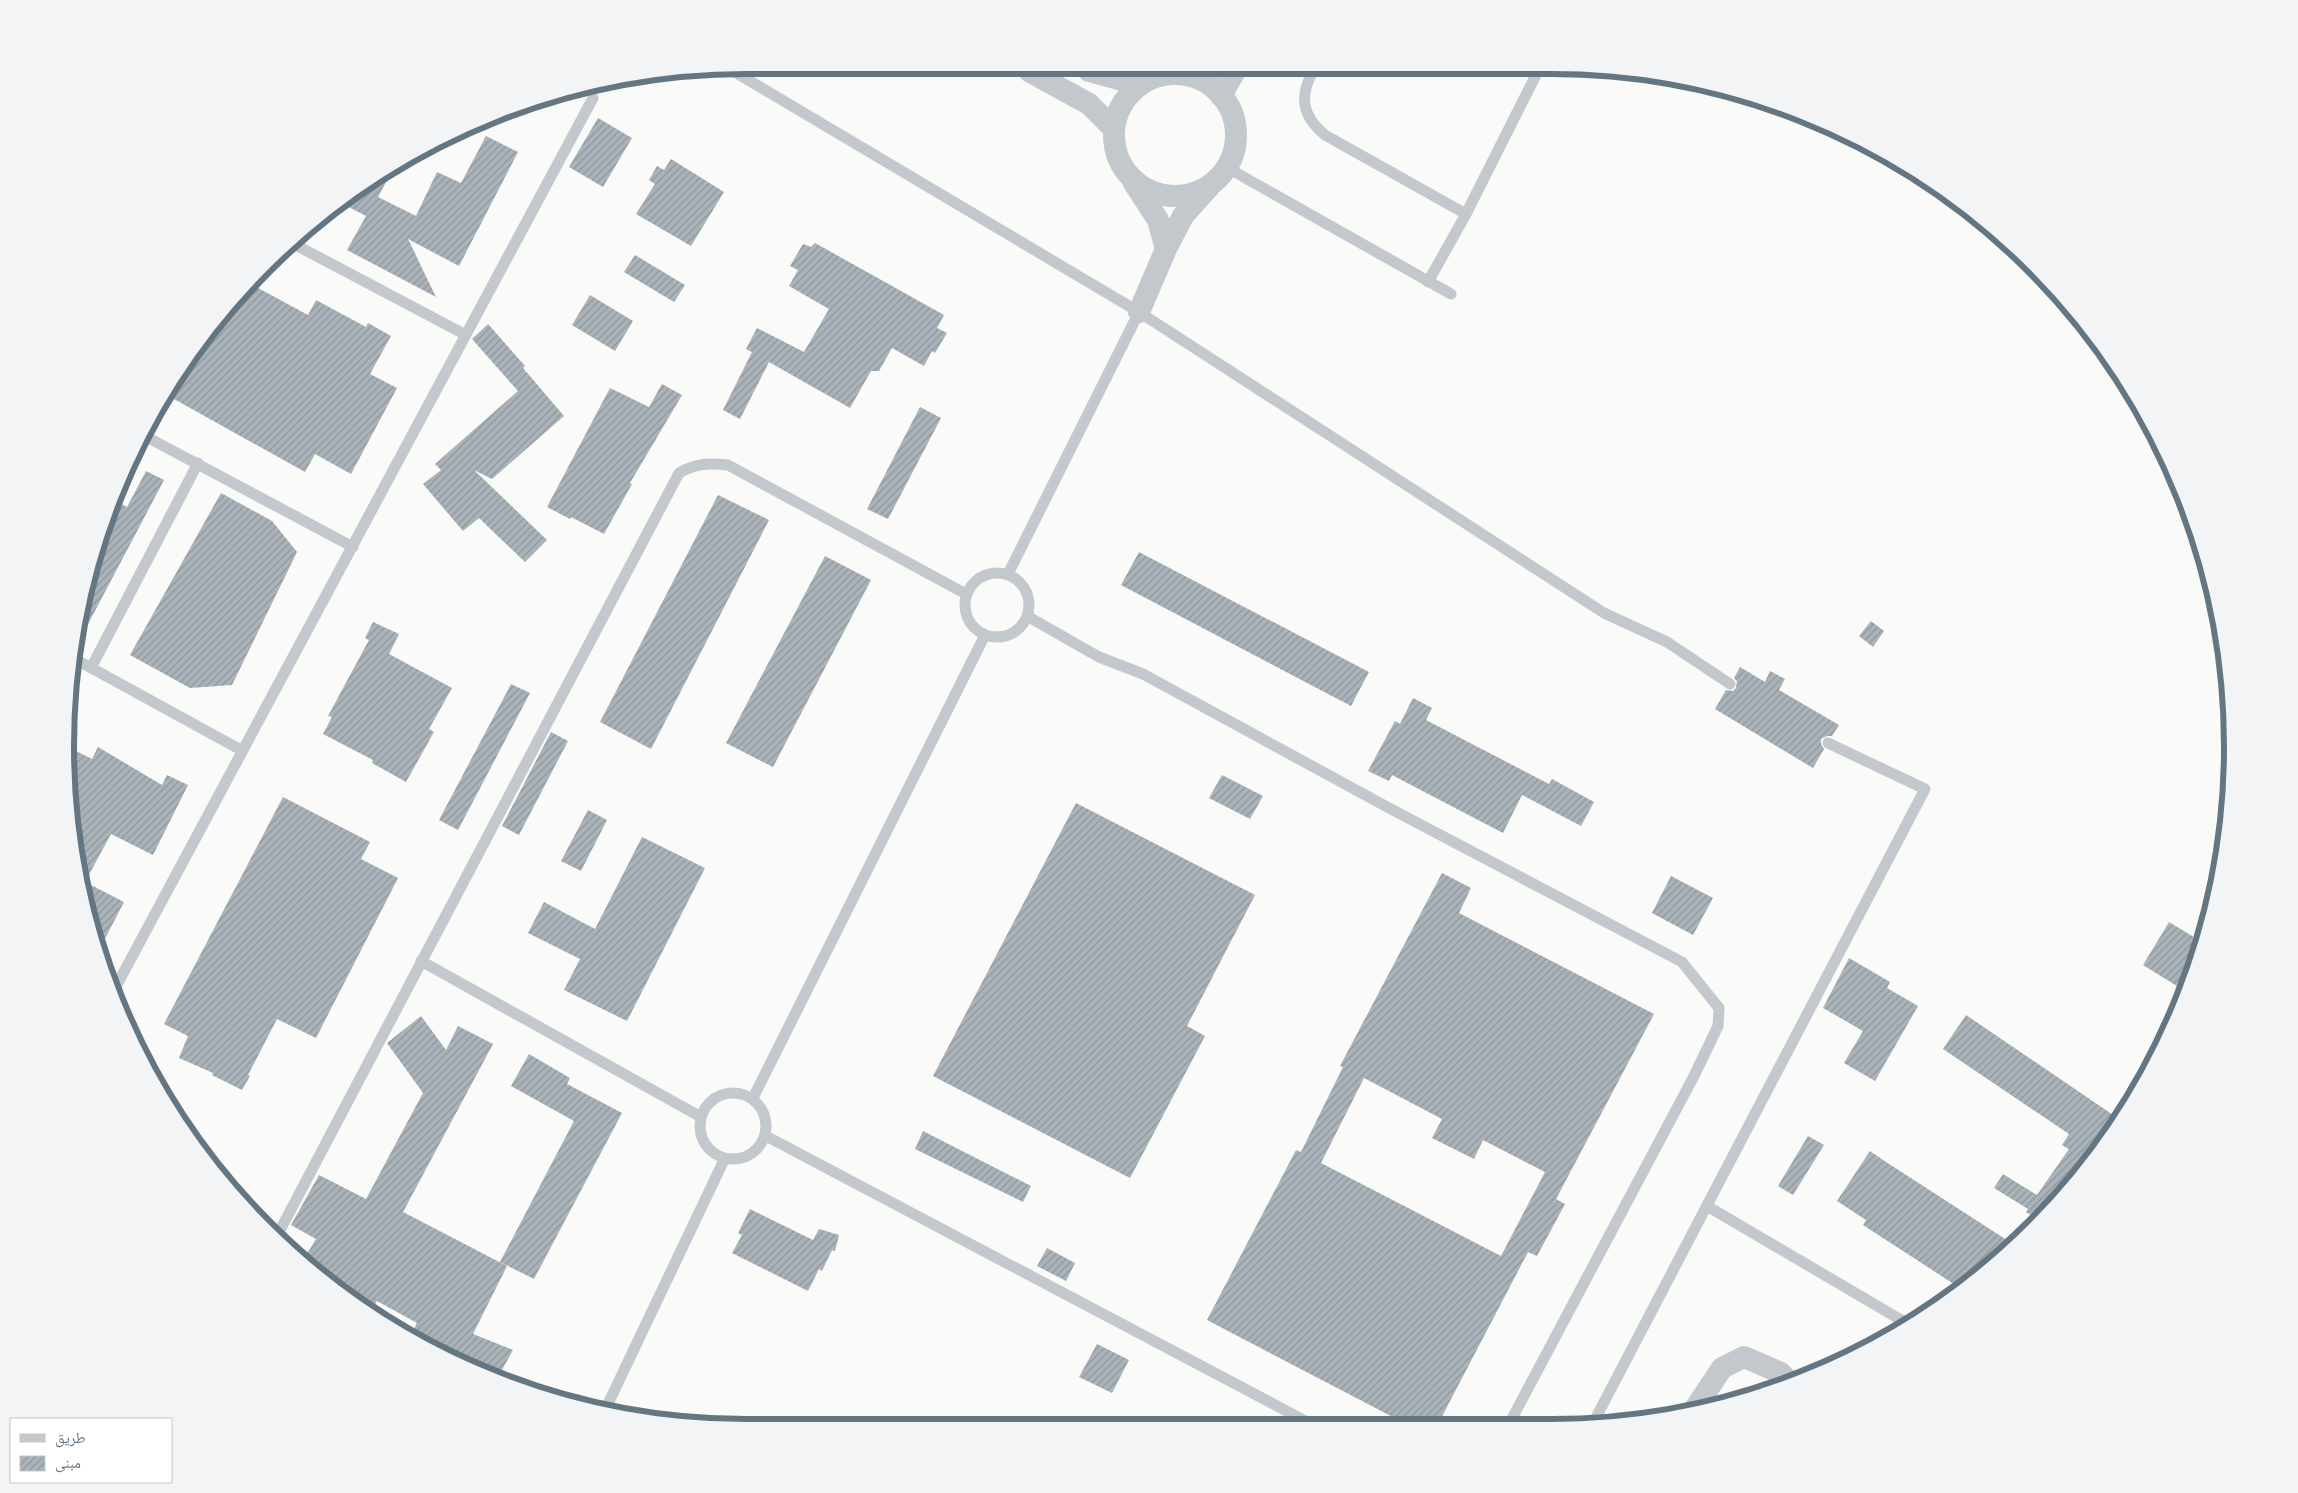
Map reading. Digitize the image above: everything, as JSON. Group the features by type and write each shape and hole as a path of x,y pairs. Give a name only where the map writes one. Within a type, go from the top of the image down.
{"street":[{"path":"1034,74 1088,104 1114,129"},
{"path":"1100,74 1122,80 1135,81 1178,74"},
{"path":"1139,312 1166,249 1183,216 1219,175 1234,147 1235,125 1232,115 1221,96 1204,82 1187,74"},
{"path":"1221,96 1233,74"},
{"path":"1159,77 1142,84 1126,99 1116,118 1114,129 1115,151 1124,171 1150,191 1171,196 1193,194 1219,175"},
{"path":"1132,179 1158,220 1166,249"},
{"path":"1699,1402 1722,1368 1744,1357 1781,1373 1785,1377"}],"lane":[{"path":"738,74 1139,312 1604,613 1667,642 1730,684"},
{"path":"1311,74 1305,86 1304,100 1307,113 1314,126 1325,135 1466,214"},
{"path":"1428,282 1466,214 1536,74"},
{"path":"117,984 241,750 593,98"},
{"path":"1219,175 1451,294"},
{"path":"298,246 466,335"},
{"path":"1008,574 1139,312"},
{"path":"149,438 352,547"},
{"path":"280,1230 679,473 692,466 707,462 728,465 966,594"},
{"path":"92,668 198,463"},
{"path":"988,574 1008,574 1024,587 1029,606 1027,616 1014,632 995,637 985,635 970,623 964,604 966,594 971,585 988,574"},
{"path":"1027,616 1099,657 1142,674 1389,808 1682,962 1719,1008 1718,1026 1694,1076 1512,1419"},
{"path":"753,1098 985,635"},
{"path":"80,661 241,750"},
{"path":"1599,1418 1707,1206 1925,789 1828,743"},
{"path":"421,961 701,1117"},
{"path":"732,1092 753,1098 766,1115 766,1136 754,1153 735,1160 714,1154 701,1138 701,1117 713,1100 732,1092"},
{"path":"766,1136 1302,1419"},
{"path":"608,1404 725,1158"},
{"path":"1707,1206 1902,1320"}],"building":[{"path":"598,118 632,138 603,187 569,167"},
{"path":"486,136 518,152 459,266 408,239 436,297 347,250 366,216 347,206 388,177 378,197 416,216 437,172 461,183"},
{"path":"671,159 724,192 691,246 636,214 655,184 649,180 657,166 664,170"},
{"path":"815,243 944,315 937,328 947,333 935,353 932,351 924,366 892,348 879,371 871,371 850,408 769,362 740,419 723,410 752,352 746,349 757,328 804,352 829,309 789,286 798,270 790,266 803,244 811,247"},
{"path":"635,255 685,285 674,302 624,272"},
{"path":"256,287 308,315 316,300 366,327 368,323 391,336 370,374 397,388 351,474 315,454 305,472 172,398 213,337"},
{"path":"590,295 633,321 615,351 572,325"},
{"path":"488,324 525,366 523,368 564,416 492,479 474,470 547,540 525,562 479,518 463,531 423,484 441,470 435,464 518,391 472,339"},
{"path":"662,384 682,395 630,483 632,484 604,534 547,507 610,388 649,407"},
{"path":"920,407 941,418 888,519 867,509"},
{"path":"146,471 164,480 86,628 87,615 97,572 109,530 120,503 127,507"},
{"path":"221,493 272,521 297,552 232,685 190,688 130,655"},
{"path":"718,495 769,520 651,749 600,722"},
{"path":"1139,552 1369,672 1351,706 1121,585"},
{"path":"825,556 871,580 773,767 726,743"},
{"path":"1871,621 1884,631 1873,647 1859,636"},
{"path":"373,622 399,634 389,654 452,688 429,729 434,732 406,782 372,763 373,760 323,734 332,717 328,716 369,640 365,638"},
{"path":"1740,667 1765,682 1770,671 1785,679 1779,690 1839,725 1832,736 1821,739 1824,749 1813,768 1715,709 1726,690 1733,691 1736,688 1737,681 1734,678"},
{"path":"511,684 530,693 458,830 439,820"},
{"path":"1413,698 1432,708 1426,720 1549,784 1552,779 1594,802 1581,826 1522,795 1503,833 1392,775 1389,781 1368,771 1395,721 1400,724"},
{"path":"551,732 568,741 519,835 502,826"},
{"path":"98,747 162,785 167,775 188,785 153,855 111,834 87,878 75,790 74,750 92,759"},
{"path":"1222,775 1263,796 1250,819 1209,798"},
{"path":"283,797 370,842 361,859 398,878 316,1038 277,1019 242,1090 212,1075 213,1073 179,1058 188,1036 164,1024"},
{"path":"1076,803 1255,895 1187,1026 1205,1036 1130,1178 933,1076"},
{"path":"588,810 607,820 581,871 561,861"},
{"path":"642,837 705,868 627,1021 564,990 580,959 528,933 544,902 595,929"},
{"path":"1442,873 1471,888 1459,913 1654,1014 1556,1199 1565,1204 1537,1256 1528,1252 1441,1419 1397,1419 1207,1320 1296,1150 1301,1152 1343,1067 1340,1066","holes":["1364,1078 1442,1119 1432,1138 1474,1159 1483,1140 1545,1172 1501,1256 1321,1163"]},
{"path":"1671,876 1713,898 1693,935 1652,913"},
{"path":"88,884 124,902 103,942"},
{"path":"2169,922 2196,938 2179,988 2143,965"},
{"path":"1849,958 1890,982 1887,988 1918,1006 1875,1081 1844,1063 1863,1031 1823,1008"},
{"path":"1966,1015 2114,1115 2085,1156 2032,1216 2026,1212 2028,1209 1994,1188 2003,1174 2037,1195 2069,1149 2062,1145 2069,1134 1943,1049"},
{"path":"421,1016 446,1050 458,1026 493,1044 403,1212 507,1266 473,1334 513,1350 501,1373 449,1350 413,1331 417,1323 377,1301 373,1306 306,1255 316,1239 291,1225 319,1175 366,1199 423,1093 387,1043"},
{"path":"529,1054 570,1078 567,1084 622,1113 534,1279 500,1262 574,1121 511,1086"},
{"path":"923,1131 1031,1186 1023,1202 915,1149"},
{"path":"1808,1136 1824,1145 1793,1195 1778,1186"},
{"path":"1870,1151 2007,1240 1955,1285 1863,1225 1866,1220 1837,1201"},
{"path":"750,1209 813,1240 819,1229 839,1235 835,1251 832,1250 822,1271 819,1269 808,1291 732,1253 742,1235 738,1233"},
{"path":"1047,1248 1075,1263 1066,1281 1037,1266"},
{"path":"1097,1344 1129,1360 1112,1393 1079,1377"}]}
